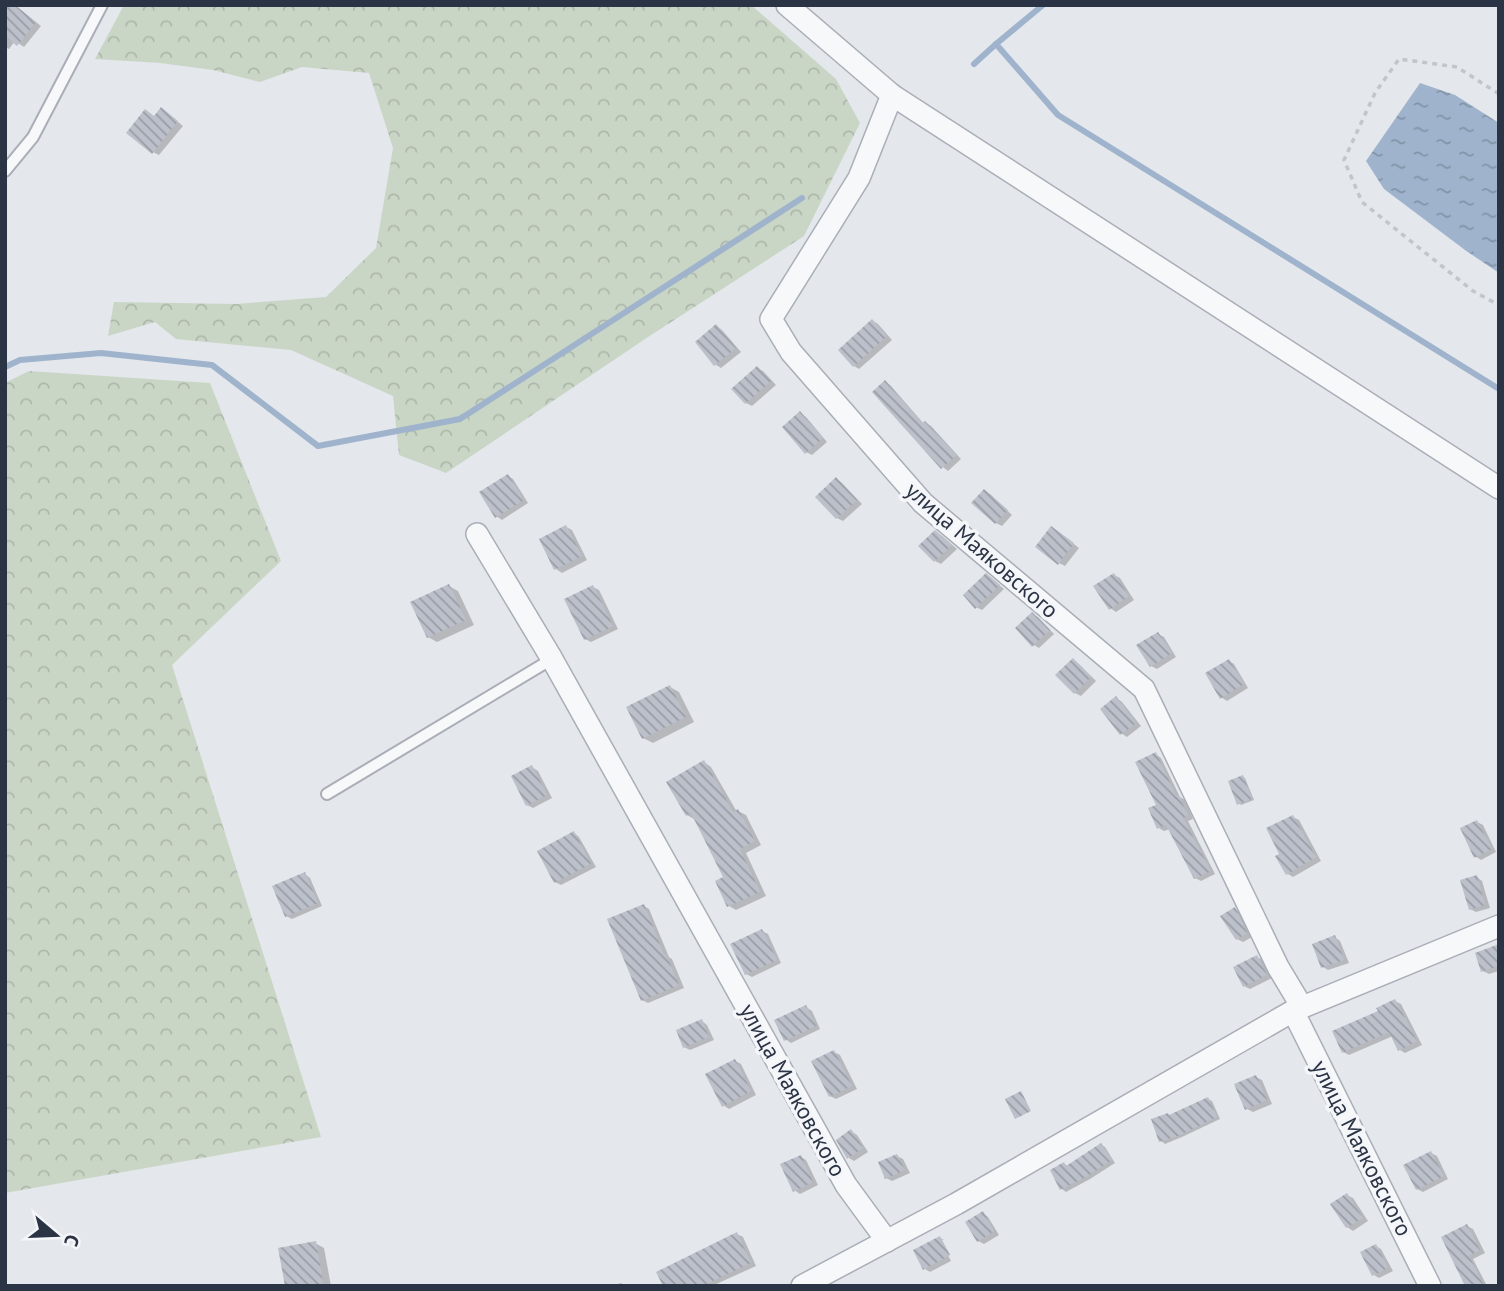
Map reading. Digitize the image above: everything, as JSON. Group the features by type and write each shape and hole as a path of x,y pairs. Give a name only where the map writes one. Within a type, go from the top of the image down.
{"street":[{"path":"787,5 892,95 1499,488"},
{"name":"улица Маяковского","path":"892,95 859,178 771,319 791,352 923,503 1144,689 1430,1286"},
{"name":"улица Маяковского","path":"477,534 552,659 846,1185 887,1241"},
{"path":"802,1286 956,1205 1297,1009 1499,926"}],"lane":[{"path":"5,172 33,137 102,5"},
{"path":"327,794 552,659"}],"path":[{"path":"1499,94 1457,67 1399,59 1375,93 1344,160 1362,202 1473,291 1499,305"}],"green space":[{"path":"124,5 751,5 836,79 860,123 804,236 446,473 399,455 393,396 291,350 176,339 155,322 108,336 114,302 236,304 326,297 376,248 393,148 369,73 302,67 260,82 213,70 95,59"},
{"path":"29,371 210,383 281,561 172,665 321,1137 5,1193 5,383"}],"water":[{"path":"1420,83 1455,95 1499,123 1499,273 1384,189 1366,161"}],"building":[{"path":"5,5 15,5 36,22 17,46 5,36"},
{"path":"161,107 178,121 152,154 126,133 145,109 154,116"},
{"path":"872,319 887,336 853,367 838,350"},
{"path":"716,324 736,348 714,366 695,342"},
{"path":"757,366 771,381 745,404 731,389"},
{"path":"885,380 922,423 925,421 957,455 941,469 872,392"},
{"path":"800,411 823,438 805,454 782,427"},
{"path":"508,474 524,500 495,518 479,492"},
{"path":"836,477 857,500 836,519 815,497"},
{"path":"984,489 1008,510 995,524 971,503"},
{"path":"566,525 582,556 554,570 539,539"},
{"path":"1051,526 1074,543 1058,565 1035,547"},
{"path":"935,530 952,545 934,562 918,546"},
{"path":"986,573 1000,585 975,609 963,595"},
{"path":"1114,573 1129,596 1109,610 1093,586"},
{"path":"449,584 466,620 427,638 410,602"},
{"path":"593,585 613,626 584,640 564,599"},
{"path":"1032,612 1050,630 1032,647 1015,628"},
{"path":"1158,632 1172,653 1150,667 1136,645"},
{"path":"1073,658 1091,677 1074,694 1055,675"},
{"path":"1229,659 1244,684 1220,699 1205,673"},
{"path":"670,685 686,717 642,739 626,707"},
{"path":"1116,696 1136,723 1120,735 1100,709"},
{"path":"1156,752 1188,816 1183,818 1211,871 1194,879 1166,825 1157,829 1148,808 1156,805 1135,762"},
{"path":"704,760 733,812 738,809 755,841 740,849 760,892 727,907 715,881 723,877 691,813 686,816 666,782"},
{"path":"532,765 547,795 526,806 511,776"},
{"path":"1243,775 1252,799 1237,805 1228,781"},
{"path":"1293,815 1316,857 1286,875 1275,856 1279,854 1266,828"},
{"path":"1477,820 1492,849 1474,858 1460,828"},
{"path":"574,831 591,864 554,883 537,851"},
{"path":"305,872 318,903 285,917 272,886"},
{"path":"1477,875 1485,905 1469,910 1460,880"},
{"path":"644,904 679,985 641,1001 607,919"},
{"path":"1235,907 1247,933 1236,940 1220,916"},
{"path":"762,929 777,960 745,975 730,944"},
{"path":"1335,935 1344,960 1321,968 1312,944"},
{"path":"1499,944 1499,966 1481,972 1475,953"},
{"path":"1257,955 1267,975 1243,987 1233,967"},
{"path":"1395,999 1417,1041 1398,1051 1389,1032 1342,1053 1332,1031 1378,1011 1376,1008"},
{"path":"806,1005 816,1026 784,1041 774,1020"},
{"path":"702,1019 709,1037 683,1048 676,1030"},
{"path":"834,1050 852,1086 829,1097 811,1061"},
{"path":"735,1059 751,1091 722,1107 705,1074"},
{"path":"1256,1075 1267,1100 1245,1110 1234,1084"},
{"path":"1021,1091 1031,1111 1015,1119 1005,1099"},
{"path":"1208,1097 1217,1117 1159,1142 1151,1119 1168,1113 1169,1115"},
{"path":"851,1129 863,1148 847,1159 836,1140"},
{"path":"1101,1143 1112,1160 1060,1190 1050,1170 1064,1162 1066,1166"},
{"path":"1431,1151 1444,1176 1416,1190 1403,1165"},
{"path":"897,1154 905,1170 885,1179 878,1162"},
{"path":"801,1155 813,1182 793,1192 780,1164"},
{"path":"1347,1193 1363,1218 1346,1228 1330,1204"},
{"path":"983,1211 994,1231 977,1242 965,1222"},
{"path":"1467,1224 1480,1250 1469,1256 1484,1286 1465,1286 1441,1237"},
{"path":"737,1232 751,1263 702,1286 663,1286 656,1272"},
{"path":"940,1236 950,1255 923,1270 913,1250"},
{"path":"316,1241 323,1283 285,1286 278,1248"},
{"path":"1376,1244 1388,1268 1372,1276 1360,1252"}],"waterway":[{"path":"974,64 1043,5"},
{"path":"996,44 1058,115 1499,389"},
{"path":"5,367 20,360 101,353 212,365 318,446 460,419 802,198"}]}
